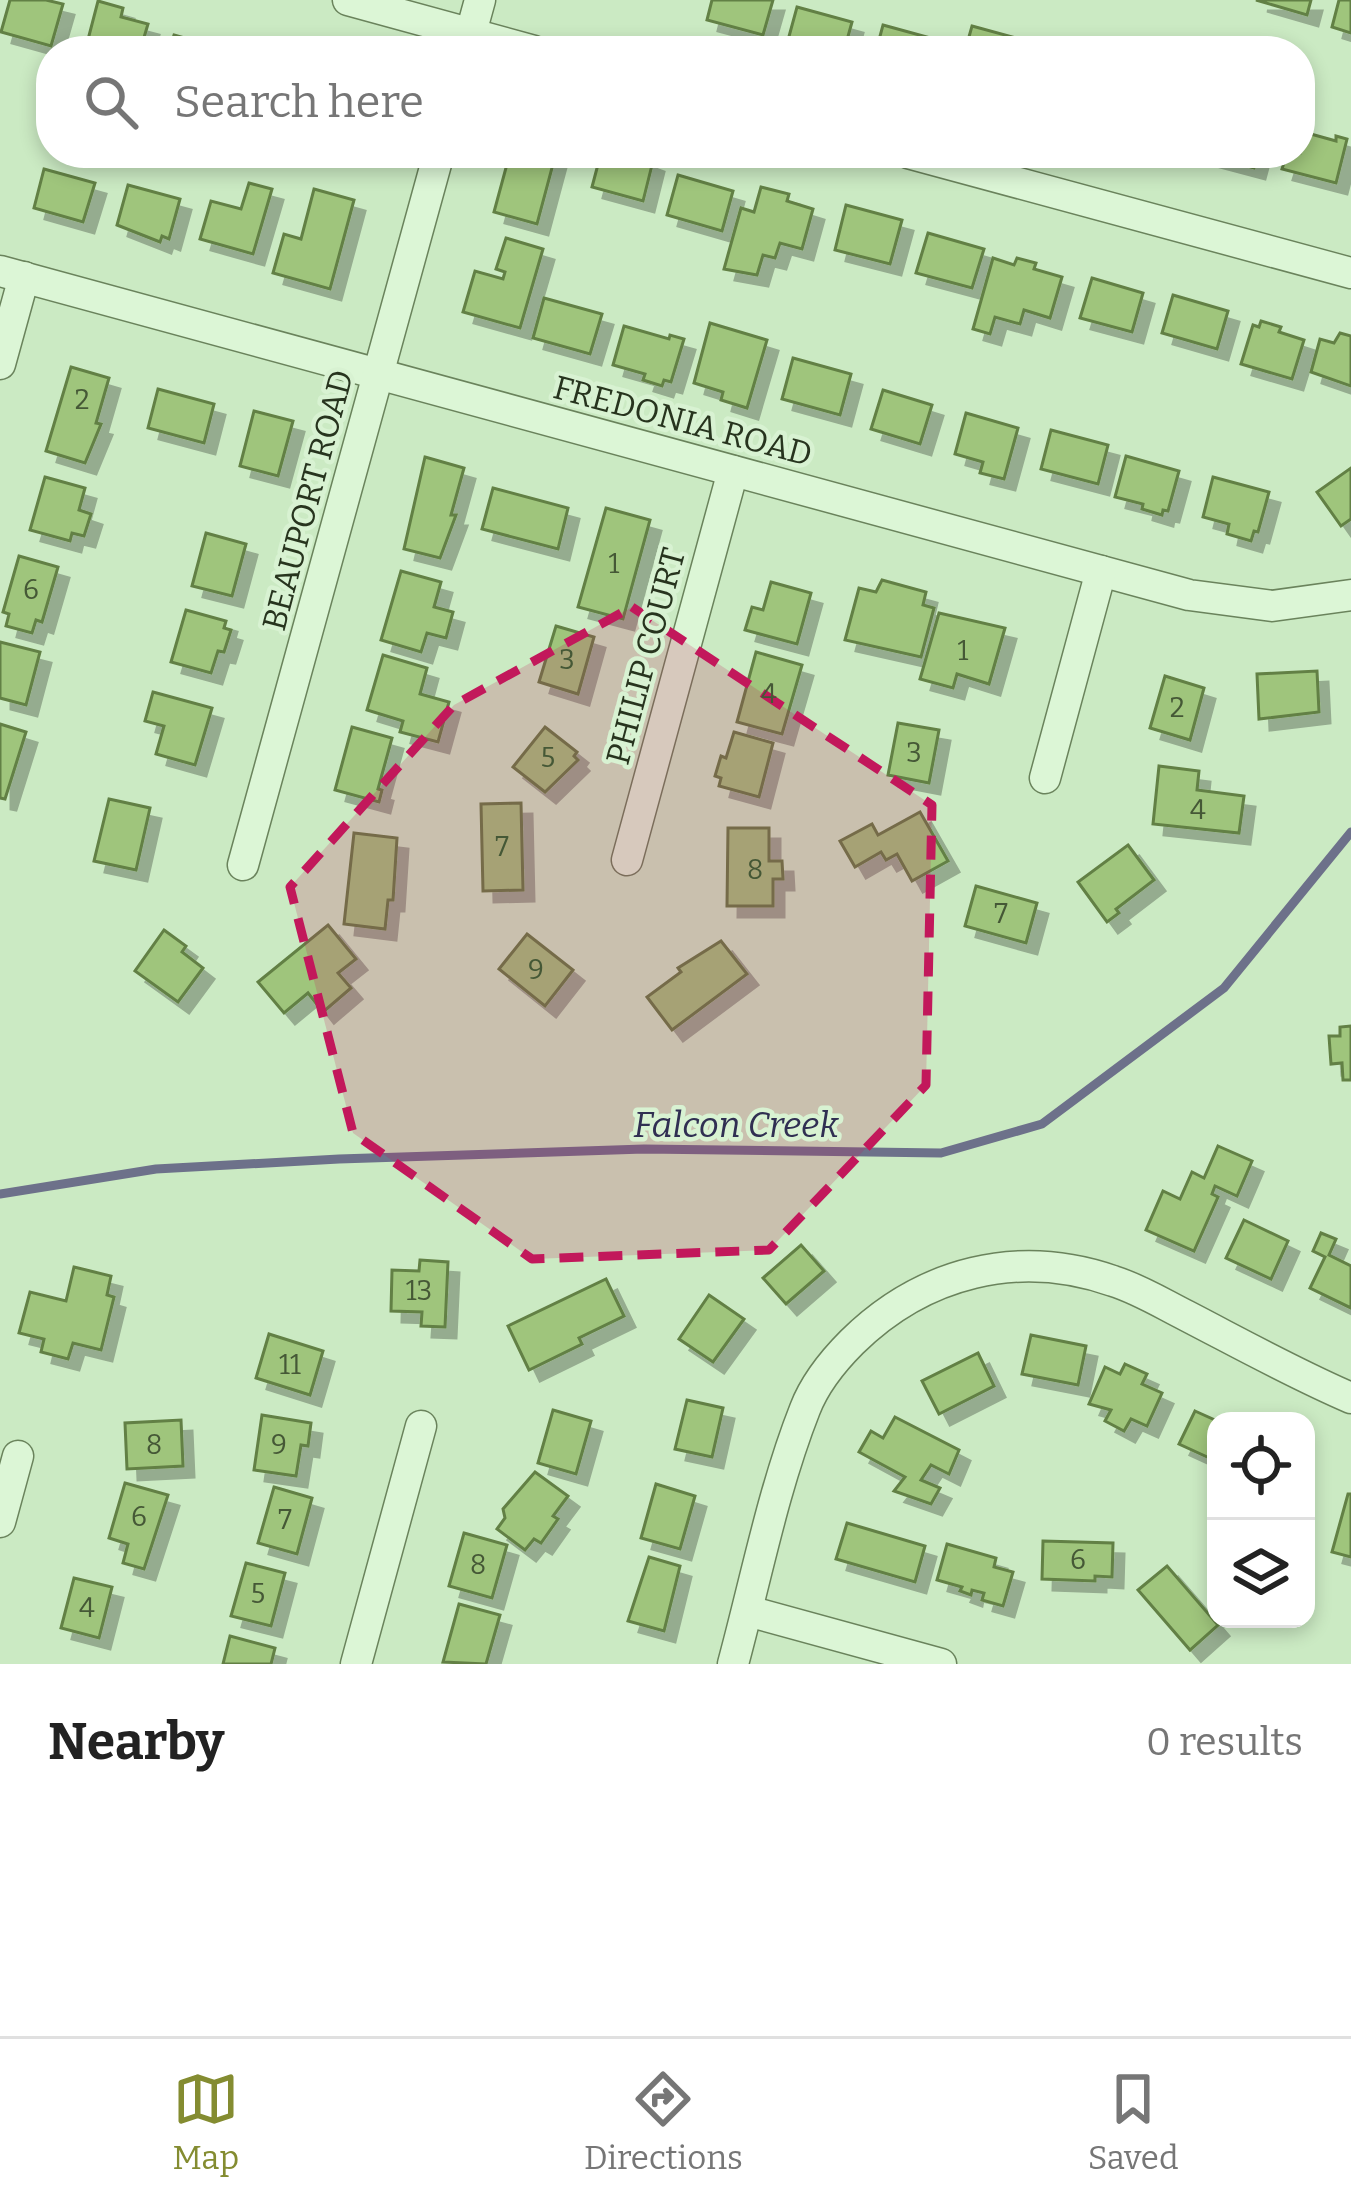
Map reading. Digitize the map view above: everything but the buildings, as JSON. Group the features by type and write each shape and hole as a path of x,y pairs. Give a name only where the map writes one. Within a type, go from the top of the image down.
{"street":[{"path":"349,0 451,36"},
{"path":"470,36 480,0"},
{"name":"BEAUPORT ROAD","path":"243,866 435,168"},
{"path":"963,168 1351,273"},
{"path":"0,364 12,274"},
{"name":"FREDONIA ROAD","path":"12,274 1189,595 1244,605 1302,604 1351,595"},
{"name":"PHILIP COURT","path":"627,860 733,471"},
{"path":"1046,778 1101,571"},
{"path":"733,1664 795,1435 826,1372 885,1311 908,1296 961,1274 1017,1265 1087,1272 1129,1286 1351,1398"},
{"path":"356,1664 421,1426"},
{"path":"0,1522 18,1456"},
{"path":"748,1610 941,1664"}],"highlighted area":[{"path":"632,607 932,805 926,1085 769,1250 532,1259 353,1133 290,887 454,705"}],"waterway":[{"name":"Falcon Creek","path":"0,1194 156,1169 339,1159 644,1149 941,1153 1042,1124 1224,988 1351,832"}]}
